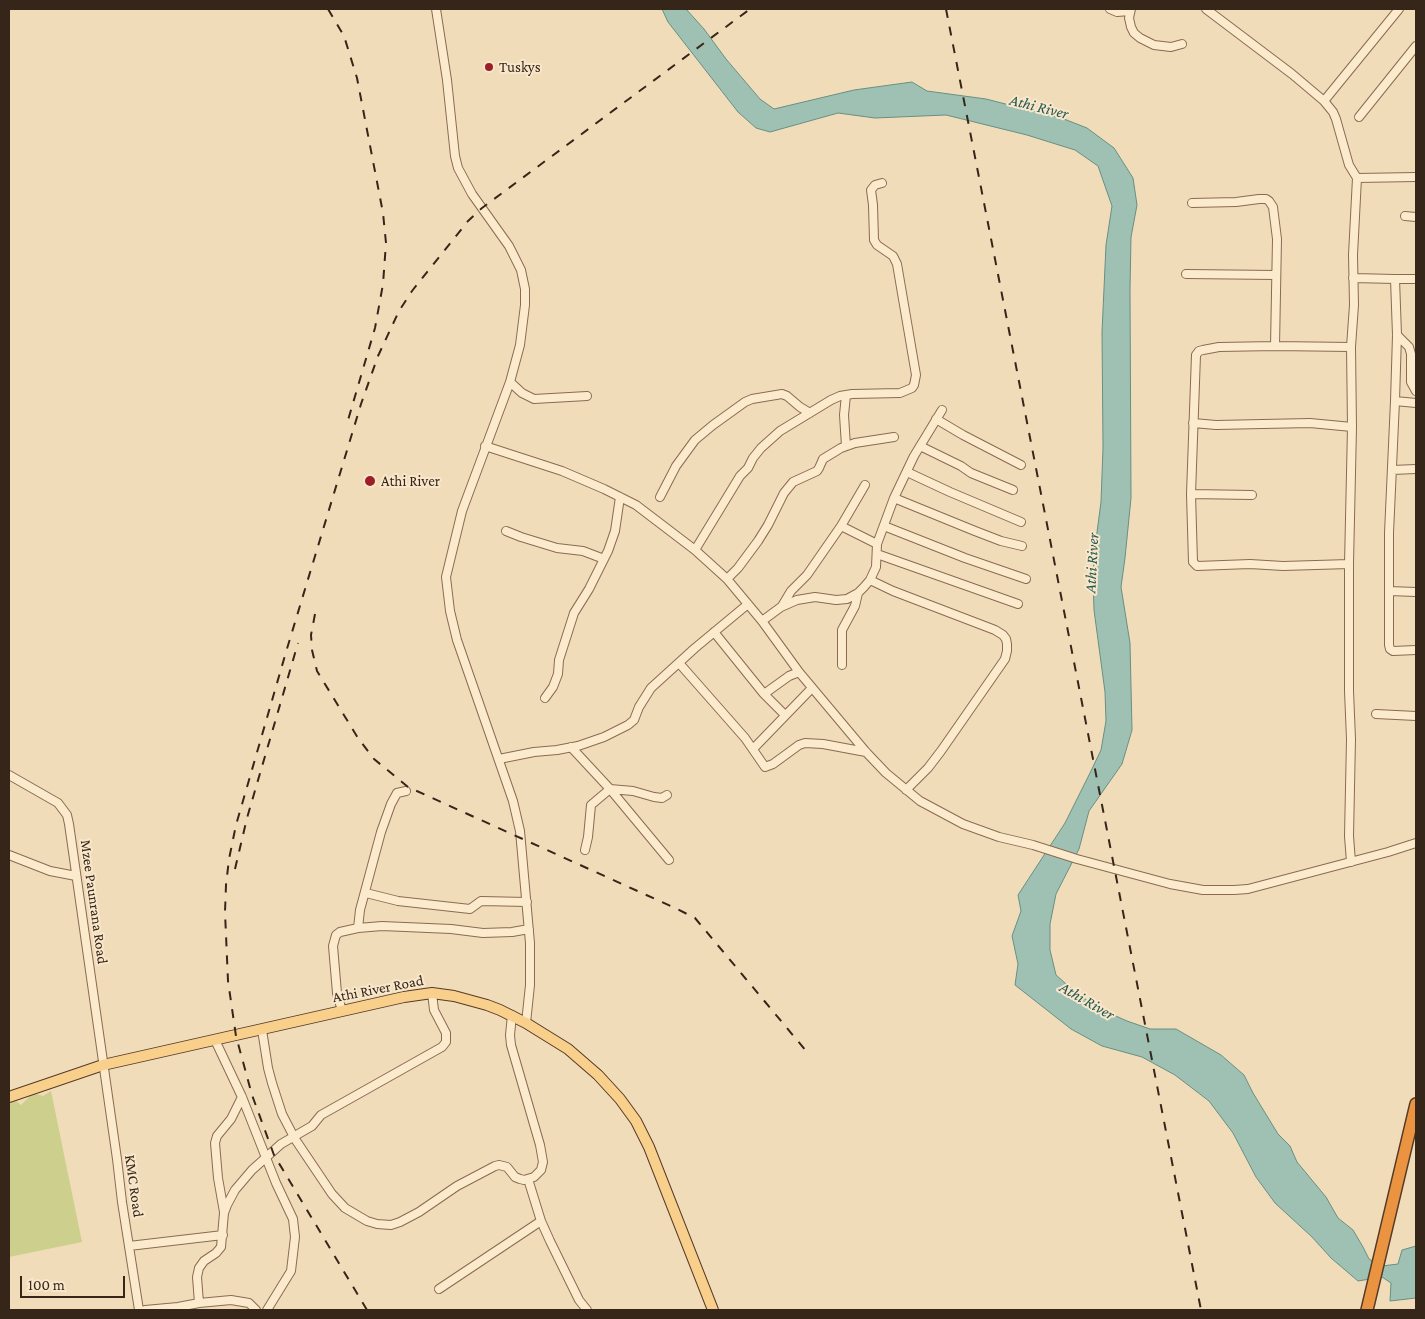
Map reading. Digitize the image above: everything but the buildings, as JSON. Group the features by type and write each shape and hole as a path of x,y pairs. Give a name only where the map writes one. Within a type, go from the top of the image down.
{"highway":[{"path":"1367,1310 1416,1104"}],"main road":[{"name":"Athi River Road","path":"9,1097 103,1065 404,997 432,993 473,1001 512,1015 526,1023 578,1056 609,1085 629,1111 649,1147 713,1310"}],"street":[{"path":"436,9 458,168 472,194 509,246 524,279 525,305 520,345 510,382 462,511 446,576 450,611 457,640 499,759 517,818 529,929 530,985 526,1023"},
{"path":"1110,9 1117,12 1130,10 1129,22 1134,33 1154,45 1171,47 1182,44"},
{"path":"1206,9 1292,74 1324,101 1333,112 1349,165 1357,178 1353,278 1349,564 1350,862"},
{"path":"1324,101 1399,9"},
{"path":"1360,117 1416,46"},
{"path":"1357,178 1416,177"},
{"path":"695,550 740,476 748,468 757,453 780,431 831,400 846,395 900,393 912,388 916,375 897,264 893,256 877,245 874,240 871,190 875,185 882,183"},
{"path":"1192,203 1236,202 1259,199 1269,201 1276,224 1277,246 1275,346"},
{"path":"1405,216 1416,216"},
{"path":"1186,274 1276,275"},
{"path":"1353,278 1416,279"},
{"path":"1395,279 1397,335 1389,533 1389,645 1393,651 1416,650"},
{"path":"1397,335 1412,346 1411,382 1416,391"},
{"path":"1349,564 1302,566 1250,564 1195,565 1192,557 1191,494 1195,359 1199,352 1219,347 1352,347"},
{"path":"510,382 522,393 534,399 586,396"},
{"path":"660,497 676,466 695,440 745,402 782,394 810,413"},
{"path":"846,395 844,415 846,446"},
{"path":"1395,400 1416,403"},
{"path":"762,622 792,602 815,597 846,599 858,593 870,580 876,567 877,544 894,498 920,446 942,410"},
{"path":"936,419 1021,465"},
{"path":"1193,423 1216,425 1310,423 1352,427"},
{"path":"727,579 738,568 758,541 789,486 797,479 817,471 823,459 846,446 894,437"},
{"path":"485,446 562,471 620,497 636,505 695,550 727,579 812,688 886,773 920,801 963,824 999,837 1034,845 1077,859 1170,884 1203,890 1248,889 1406,847 1416,842"},
{"path":"920,446 961,466 971,473 1013,490"},
{"path":"1392,470 1416,469"},
{"path":"907,472 1021,522"},
{"path":"781,608 841,526 865,485"},
{"path":"1191,494 1252,495"},
{"path":"545,698 554,687 558,674 559,660 574,613 604,559 615,531 620,497"},
{"path":"894,498 974,531 1022,546"},
{"path":"841,526 877,544"},
{"path":"884,526 965,558 1026,579"},
{"path":"506,531 557,548 583,551 604,559"},
{"path":"877,554 1018,604"},
{"path":"870,580 995,630 1003,635 1007,644 1004,659 957,728 928,768 906,790"},
{"path":"1389,591 1416,592"},
{"path":"842,665 842,630 844,623 855,606 858,593"},
{"path":"499,759 571,747 604,736 632,723 651,688 748,604"},
{"path":"714,632 764,694 785,716"},
{"path":"679,663 753,749 765,767 773,764 805,742 866,752"},
{"path":"764,694 788,676 799,672"},
{"path":"753,749 812,688"},
{"path":"1376,714 1416,716"},
{"path":"571,747 610,789 669,860"},
{"name":"Mzee Paunrana Road","path":"9,775 53,799 63,808 69,824 103,1065"},
{"path":"585,850 591,805 610,789 633,791 662,798 667,795"},
{"path":"358,928 360,910 391,804 397,793 406,791"},
{"path":"9,856 50,871 76,876"},
{"path":"366,893 398,901 470,909 481,901 527,902"},
{"path":"342,1011 337,993 333,946 336,935 340,932 382,926 451,929 483,933 512,932 529,929"},
{"path":"224,1214 235,1190 252,1170 293,1136 312,1126 321,1115 442,1047 446,1042 446,1033 434,1010 432,993"},
{"path":"262,1030 268,1068 282,1114 293,1136 321,1179 340,1203 359,1217 377,1224 391,1225 419,1212 465,1182 499,1165 507,1167 512,1174 520,1179 528,1179 538,1174 543,1166 540,1145 511,1044 512,1015"},
{"path":"215,1040 242,1098 293,1220 295,1237 291,1271 267,1310"},
{"name":"KMC Road","path":"103,1065 139,1310"},
{"path":"199,1303 198,1268 221,1247 223,1236 224,1214 215,1143 217,1136 230,1119 242,1098"},
{"path":"528,1179 541,1222 579,1300 586,1310"},
{"path":"439,1289 541,1222"},
{"path":"129,1246 223,1236"},
{"path":"145,1310 239,1300 249,1303 256,1310"}],"green space":[{"path":"51,1091 82,1242 9,1257 9,1102 14,1099 21,1105 33,1093 43,1096"}],"water":[{"path":"662,9 686,9 760,99 774,109 854,90 912,82 927,91 986,99 1064,119 1087,128 1114,148 1133,178 1137,205 1131,237 1131,498 1121,587 1130,643 1132,730 1122,764 1089,811 1079,849 1056,894 1050,924 1050,950 1056,975 1075,992 1098,1008 1150,1029 1176,1029 1221,1055 1244,1075 1278,1134 1290,1146 1297,1162 1326,1197 1338,1218 1353,1230 1369,1259 1382,1266 1398,1264 1402,1250 1416,1246 1416,1298 1390,1301 1391,1283 1382,1277 1358,1281 1331,1258 1312,1237 1275,1203 1256,1177 1233,1133 1209,1101 1175,1075 1142,1057 1102,1046 1071,1029 1015,985 1018,964 1012,936 1021,911 1018,895 1065,823 1101,750 1106,721 1105,692 1094,610 1093,581 1094,555 1101,502 1103,448 1102,332 1106,245 1112,206 1098,166 1075,150 1027,135 946,115 875,118 838,113 770,132 756,128 738,112 668,22"}],"railway":[{"path":"328,9 344,36 357,78 383,213 386,243 383,284 375,328 346,427"},
{"path":"367,1310 274,1155 252,1095 236,1036 228,981 225,912 229,859 236,825 286,652 361,404 378,356 399,311 412,291 468,221 482,208 750,9"},
{"path":"946,9 1201,1310"},
{"path":"315,614 311,635 317,671 358,738 374,759 408,787 695,918 807,1052"},
{"path":"235,869 247,818 298,643"}],"place":[{"name":"Tuskys","path":"489,67"},
{"name":"Athi River","path":"370,481"}]}
